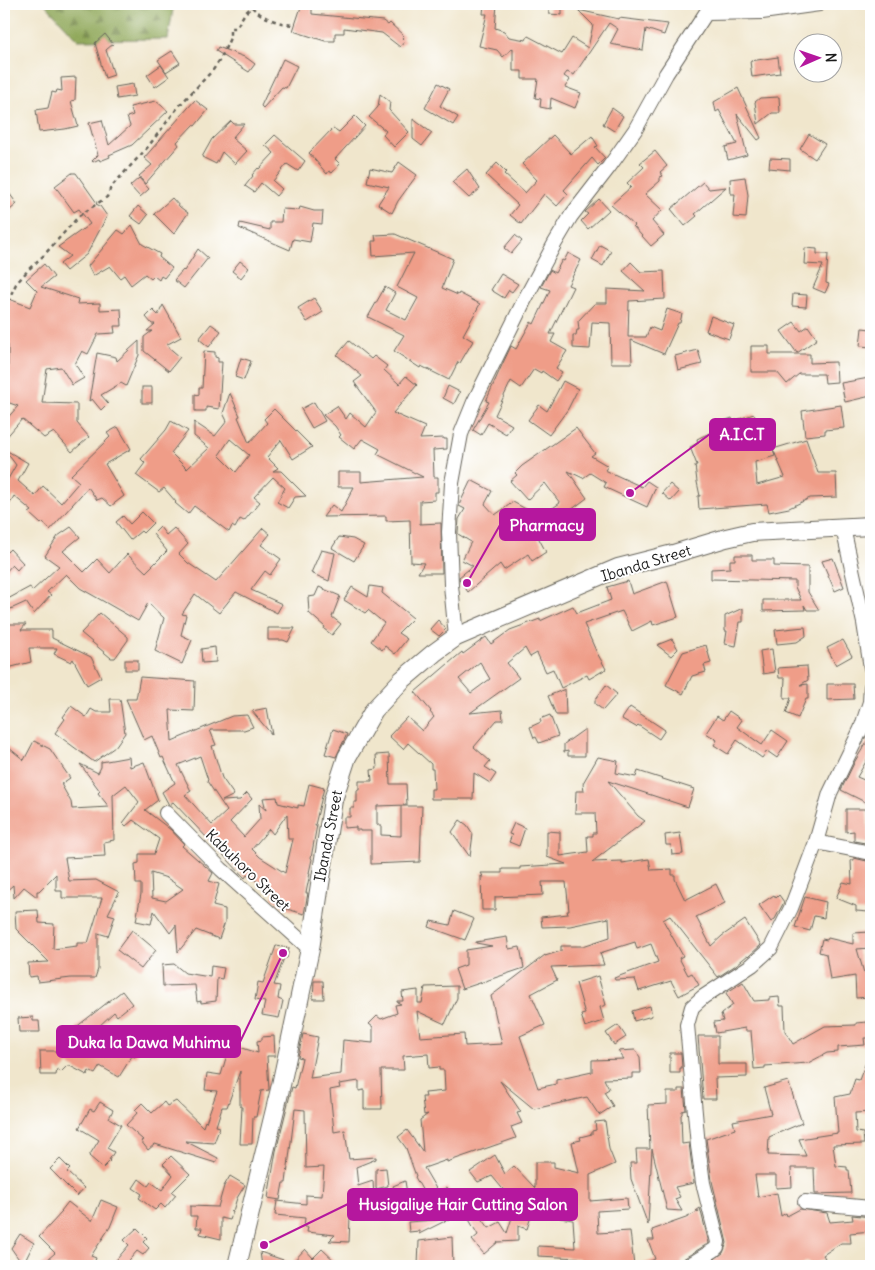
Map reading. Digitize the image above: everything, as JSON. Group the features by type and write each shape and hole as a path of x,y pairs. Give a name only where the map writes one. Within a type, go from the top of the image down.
{"street":[{"path":"456,637 451,586 449,532 452,483 461,434 474,402 524,301 559,236 571,216 635,130 666,74 706,13 762,12 819,4"},
{"name":"Ibanda Street","path":"237,1266 281,1085 310,949 333,800 347,757 374,710 402,680 456,637 618,568 752,532 871,526"},
{"path":"843,528 864,623 871,668"},
{"path":"688,1266 714,1250 718,1242 703,1183 698,1146 687,1025 692,1007 703,997 752,965 771,948 791,908 816,842 830,793 861,729 870,702 871,686"},
{"name":"Kabuhoro Street","path":"166,813 221,869 310,949"},
{"path":"816,842 871,853"},
{"path":"805,1202 871,1208"}],"path":[{"path":"4,309 16,284 79,216 107,197 111,188 147,148 179,106 213,70 230,38 230,28 236,28 252,5 258,12 279,23 292,25"}],"green space":[{"path":"45,4 174,4 168,39 78,40"}],"building":[{"path":"484,4 497,4 495,28 504,31 509,37 526,40 528,36 562,54 572,38 588,48 593,25 578,10 619,19 668,24 664,35 646,29 643,50 610,44 618,29 609,23 574,75 567,72 564,76 570,80 565,87 581,93 575,108 551,98 550,109 540,107 541,99 535,98 538,79 522,79 522,71 513,71 513,48 503,57 497,50 479,46 487,14 483,14"},
{"path":"550,4 562,4 562,15 549,14"},
{"path":"301,7 312,8 312,14 383,21 388,25 390,23 404,36 402,38 405,41 400,47 382,33 344,28 344,33 335,33 335,41 325,41 293,31"},
{"path":"105,34 113,44 106,50 114,75 105,78 95,43"},
{"path":"218,47 247,58 255,64 249,72 216,51"},
{"path":"172,51 180,63 166,72 158,60"},
{"path":"778,57 780,73 752,77 750,61"},
{"path":"283,59 297,66 286,88 282,87 263,108 261,106"},
{"path":"161,65 169,77 155,87 147,75"},
{"path":"76,77 75,100 71,101 78,126 39,132 36,110 48,108 52,92 62,91 61,78"},
{"path":"438,83 449,89 440,106 458,117 453,125 425,108"},
{"path":"133,84 135,96 117,99 115,87"},
{"path":"738,88 761,138 758,140 737,114 747,155 728,160 725,147 737,144 719,110 716,112 714,102"},
{"path":"380,94 390,102 389,110 409,132 394,147 383,135 386,131 369,117 378,107"},
{"path":"779,97 780,113 772,113 758,124 755,102 760,98"},
{"path":"195,100 208,110 195,126 193,125 177,142 179,145 145,184 139,176 152,165 144,158"},
{"path":"156,101 168,111 132,145 100,161 99,159 92,161 98,155 89,123 102,120 109,145 130,126 127,117 133,115 130,107"},
{"path":"612,108 623,116 614,131 603,124"},
{"path":"355,116 365,126 335,159 340,164 332,173 329,171 327,174 309,153 333,128 339,132"},
{"path":"413,119 432,133 422,146 413,139"},
{"path":"231,121 234,124 244,124 232,138 247,151 235,164 222,152 216,164 202,157 212,139"},
{"path":"809,134 825,144 815,159 800,149"},
{"path":"275,135 305,161 298,171 287,164 273,181 282,189 276,196 261,183 254,192 245,186 258,168 274,153 265,145"},
{"path":"553,135 571,154 592,136 598,146 595,147 605,158 598,165 592,158 564,190 568,194 557,206 544,194 521,224 510,215 518,205 486,175 497,163 506,172 504,174 525,193 537,180 522,164"},
{"path":"655,151 667,166 660,172 663,176 660,177 660,181 645,194 662,210 652,221 664,235 651,246 634,225 611,205 631,187 627,183 644,167 640,163"},
{"path":"770,158 790,159 790,170 769,168"},
{"path":"399,162 417,175 398,201 392,213 378,204 389,187 367,182 370,168 392,173"},
{"path":"467,169 480,189 469,198 452,182"},
{"path":"72,173 76,173 96,204 100,206 107,216 87,254 66,271 60,264 70,256 58,247 90,224 79,209 74,212 55,186"},
{"path":"745,177 748,195 746,218 733,217 735,194 731,194 730,179"},
{"path":"139,178 149,189 140,197 130,186"},
{"path":"703,182 709,189 726,187 695,214 697,216 685,226 671,209"},
{"path":"4,186 17,204 10,210 4,202"},
{"path":"172,198 188,213 174,234 154,214"},
{"path":"599,199 609,210 588,229 581,221 588,214 585,212"},
{"path":"138,206 148,215 141,224 130,216"},
{"path":"300,207 314,211 323,211 322,224 313,223 310,242 293,239 290,250 239,228 240,223 270,230 270,222 281,222 282,209 299,210"},
{"path":"132,225 142,244 160,254 159,257 172,268 164,278 161,276 159,280 154,276 151,279 145,274 131,285 124,275 120,278 110,266 93,276 88,266 118,230 124,234"},
{"path":"395,234 453,259 442,288 458,295 459,293 480,304 463,335 473,341 460,363 458,362 449,380 421,366 420,368 394,351 404,335 368,317 385,287 395,293 386,310 406,320 418,298 397,287 414,253 373,256 372,241 376,241 375,235"},
{"path":"515,235 522,241 511,254 504,248"},
{"path":"600,245 611,251 603,266 592,260"},
{"path":"805,248 817,249 817,254 828,254 826,283 829,284 825,293 813,288 823,265 804,264"},
{"path":"198,249 208,258 184,288 174,280 184,271"},
{"path":"568,253 581,260 568,285 573,287 550,334 555,334 551,342 567,351 556,368 562,372 556,381 542,371 541,373 534,369 521,388 511,381 495,415 512,425 506,434 488,423 481,435 473,430 489,402 486,401 511,346 516,349 531,322 534,324 550,290 541,287 550,270 555,273"},
{"path":"240,261 249,268 241,278 232,271"},
{"path":"631,262 641,272 664,271 665,299 629,301 628,337 646,337 650,327 660,331 667,309 682,314 680,323 678,323 664,354 631,340 632,363 611,363 610,323 592,322 590,349 573,348 573,335 576,335 577,330 579,330 578,321 595,303 607,303 607,289 645,291 623,271"},
{"path":"44,264 54,277 41,287 78,299 77,304 100,303 100,310 121,309 122,326 114,326 115,333 98,334 88,354 82,351 75,364 84,378 72,385 61,367 47,369 42,403 77,404 77,423 89,437 72,452 54,432 44,438 22,419 4,440 4,422 18,406 4,401 4,372 8,374 8,345 4,345 4,297 30,307 37,291 26,280"},
{"path":"501,274 518,284 512,292 509,290 504,298 491,290"},
{"path":"793,294 807,295 806,307 792,306"},
{"path":"314,298 323,312 307,322 298,308"},
{"path":"163,305 181,337 166,345 180,357 169,371 144,351 144,337 152,331 147,331 155,324 152,324 146,317 153,310 158,315"},
{"path":"711,316 734,325 729,339 706,331"},
{"path":"794,322 801,331 808,326 817,339 797,353 781,331"},
{"path":"211,324 221,331 209,347 199,339"},
{"path":"862,328 871,329 871,347 860,346"},
{"path":"139,341 139,355 126,386 121,383 101,395 108,403 101,410 92,399 89,401 97,353 116,357 117,361"},
{"path":"349,341 371,359 374,356 387,366 384,370 399,384 406,376 417,385 393,413 425,427 420,439 447,439 447,449 433,450 434,477 438,477 438,492 435,492 435,500 420,501 420,524 441,523 442,573 418,573 424,563 411,562 410,520 386,521 386,516 323,517 332,505 341,512 354,487 338,487 338,472 361,472 361,482 423,477 377,454 380,449 362,439 354,449 339,437 341,435 335,426 323,415 337,406 346,419 350,413 366,427 376,412 354,382 362,376 337,355"},
{"path":"751,346 769,346 769,354 810,354 810,363 836,362 837,382 825,383 824,374 799,374 787,384 777,372 751,372"},
{"path":"698,350 702,364 678,370 675,356"},
{"path":"204,351 215,352 218,362 222,362 219,409 206,407 206,411 195,411 195,394 199,395 199,388 202,388"},
{"path":"241,358 251,361 244,380 235,377"},
{"path":"869,378 871,396 845,402 841,383"},
{"path":"563,381 578,389 568,409 549,435 528,420 539,405 547,411"},
{"path":"448,386 460,392 454,404 443,398"},
{"path":"142,387 152,387 152,403 142,403"},
{"path":"230,393 249,443 267,423 264,419 274,409 312,447 293,459 281,440 267,457 278,468 273,471 281,471 306,496 295,497 288,508 277,502 285,488 273,477 254,497 260,502 244,521 240,519 235,528 232,526 229,532 194,506 188,514 175,503 164,488 159,492 136,475 145,463 141,459 166,430 171,421 188,431 171,453 187,469 209,448 194,436 194,422 215,436 227,421 223,413","holes":["230,439 249,455 236,472 219,455"]},
{"path":"314,402 325,421 312,428 301,409"},
{"path":"841,405 844,428 825,430 825,434 805,436 802,411"},
{"path":"754,414 761,434 768,432 775,456 755,462 757,485 785,477 773,449 806,439 818,473 836,473 837,497 810,498 789,508 769,512 767,504 699,509 698,496 700,496 695,465 697,465 690,447 698,443 697,439 720,428 718,423 732,418 733,421"},
{"path":"118,427 131,449 105,464 124,496 111,506 102,498 97,500 88,487 50,530 43,522 41,524 29,513 32,511 14,496 4,514 4,486 16,465 4,449 28,463 18,481 35,496 43,486 61,503 79,482 71,475 110,437 107,433"},
{"path":"576,428 595,453 591,456 608,466 605,470 642,487 647,481 656,487 647,507 604,487 606,483 590,473 583,478 568,471 587,498 539,530 542,534 538,537 546,552 532,561 528,554 504,570 500,564 468,592 459,577 473,566 462,560 471,542 458,534 458,532 459,519 465,509 459,506 471,480 492,491 485,504 495,515 513,502 533,513 537,519 542,518 541,516 560,503 545,483 527,500 510,481 517,475 515,473 522,466"},
{"path":"670,484 679,492 671,501 662,493"},
{"path":"142,512 153,523 143,533 141,531 130,540 116,522 123,516 130,524"},
{"path":"71,527 80,537 63,551 84,572 97,559 110,573 127,554 146,572 167,551 153,534 160,527 166,535 174,528 188,544 179,554 188,563 216,582 263,528 270,534 261,545 281,559 270,575 265,571 251,590 282,604 277,613 236,592 219,613 195,594 182,614 186,615 181,635 192,640 182,664 155,651 164,618 148,603 138,621 80,588 66,574 47,592 51,595 34,614 26,602 4,612 4,601 30,587 32,591 59,566 45,556 58,536"},
{"path":"339,537 353,539 364,545 354,561 332,548"},
{"path":"10,549 23,563 17,570 12,565 4,574 4,555"},
{"path":"321,550 335,553 329,581 311,573"},
{"path":"735,555 752,555 752,560 774,560 774,566 808,567 808,592 819,610 807,610 804,605 805,610 763,611 763,600 801,600 795,587 795,581 711,579 711,569 730,568 730,560 735,560"},
{"path":"833,558 844,587 835,591 822,561"},
{"path":"628,581 632,594 667,581 678,617 653,625 652,621 632,631 622,611 584,624 606,669 589,679 587,675 561,688 553,669 546,672 537,653 530,657 525,648 507,663 519,678 470,713 502,710 503,720 497,720 474,747 490,761 485,767 496,774 490,783 474,773 473,799 431,799 431,789 434,789 431,764 408,743 403,749 389,736 407,717 422,731 434,717 415,692 462,652 463,654 486,637 491,644 510,630 540,619 540,621 573,606 577,613 611,600 607,587","holes":["480,662 490,679 471,693 459,679"]},
{"path":"370,586 383,588 382,593 413,618 398,633 407,639 395,654 385,646 382,650 371,641 384,623 368,610 365,613 344,600 352,587 368,597"},
{"path":"319,587 340,596 332,617 341,624 332,635 309,613 308,597 315,596"},
{"path":"743,608 743,622 740,622 736,646 725,644 727,631 725,631 725,616"},
{"path":"100,613 128,637 128,640 115,658 111,658 81,633"},
{"path":"438,620 446,629 439,636 430,629"},
{"path":"4,624 26,624 21,630 52,630 52,638 91,657 101,677 87,685 73,659 71,662 54,654 57,648 29,648 31,662 4,669"},
{"path":"805,627 806,636 797,642 777,644 775,630"},
{"path":"268,628 295,628 288,642 268,640"},
{"path":"672,639 678,649 671,656 657,645"},
{"path":"843,640 852,656 836,665 827,648"},
{"path":"706,645 711,663 704,665 706,672 692,676 683,694 666,685 683,652"},
{"path":"215,647 216,662 202,663 201,649"},
{"path":"772,649 775,672 763,674 760,651"},
{"path":"125,660 138,660 138,670 125,670"},
{"path":"807,666 808,680 800,685 808,684 808,699 806,699 798,718 786,713 791,698 784,698 785,678 779,678 778,668"},
{"path":"140,677 195,681 194,711 170,710 172,741 232,716 247,715 253,727 244,730 210,730 216,745 212,746 222,778 234,795 222,801 240,800 247,793 252,799 230,822 244,837 260,819 259,804 266,810 263,798 277,797 278,803 298,808 298,805 304,806 309,784 324,788 315,825 317,825 304,914 287,909 272,898 274,892 247,875 245,878 173,802 169,805 162,792 175,783 163,757 161,758 152,736 144,740 126,699 136,699","holes":["200,756 207,781 227,811 212,825 185,795 191,791 178,765","287,814 288,839 293,839 285,873 260,857 252,849 269,829 273,834"]},
{"path":"827,684 853,684 854,699 827,700"},
{"path":"606,685 617,694 603,710 595,704 595,700"},
{"path":"565,689 566,715 556,715 548,696"},
{"path":"110,699 120,699 125,733 115,747 94,762 55,733 71,706 86,717 91,709 96,712 111,712"},
{"path":"630,707 665,730 659,739 638,725 636,727 622,719"},
{"path":"267,708 272,735 252,711"},
{"path":"729,711 742,720 737,727 762,745 772,730 788,741 777,758 767,751 762,758 737,740 728,754 714,745 717,740 706,733 717,716 723,720"},
{"path":"550,715 558,736 539,743 536,737 534,738 530,727 541,722 540,719"},
{"path":"333,729 347,734 336,757 325,754"},
{"path":"585,729 585,756 568,756 568,751 564,752 564,744"},
{"path":"871,735 871,753 857,777 871,783 871,805 841,790 855,761"},
{"path":"34,741 50,749 70,778 61,784 71,802 72,809 109,807 80,764 98,773 101,762 129,757 130,767 144,762 158,800 145,810 171,830 184,844 182,846 213,873 209,881 219,884 213,906 225,909 225,922 219,939 196,930 178,952 176,925 170,933 154,911 151,924 136,921 141,884 136,884 135,864 139,863 139,854 154,854 159,839 133,820 126,826 123,823 139,802 126,785 113,795 114,840 104,842 105,856 65,858 69,881 96,880 119,892 108,914 115,916 108,936 98,933 98,969 95,978 71,978 38,982 37,976 29,977 28,963 49,962 16,929 15,911 38,910 39,923 54,924 53,949 77,946 77,943 88,943 102,898 62,898 62,891 56,891 56,874 37,891 37,897 24,887 14,898 13,885 4,893 4,744 24,760","holes":["151,873 167,878 183,889 166,901 152,898"]},
{"path":"389,754 390,784 406,784 407,805 377,806 377,825 381,825 381,835 401,836 401,806 422,806 420,862 371,864 371,831 356,830 356,827 344,828 344,817 350,817 350,808 354,808 354,802 357,802 359,781 372,781 371,770 377,769 376,755"},
{"path":"598,757 618,761 616,773 636,777 638,771 694,789 688,807 608,781 638,816 645,821 592,862 622,861 622,863 649,859 651,870 672,869 672,875 675,875 685,900 716,884 725,903 696,917 711,946 745,920 761,945 749,956 718,977 670,916 663,920 683,956 679,958 688,975 692,973 699,985 679,996 671,981 639,991 635,979 615,980 614,978 658,962 651,944 637,949 635,942 600,953 604,965 551,967 557,980 531,994 545,1025 520,1036 538,1088 556,1084 556,1080 592,1072 592,1060 624,1059 618,1051 635,1050 640,1057 641,1073 632,1073 632,1078 604,1079 609,1089 604,1092 613,1106 599,1115 587,1097 534,1109 500,1081 521,1112 517,1113 522,1123 511,1127 516,1138 424,1168 438,1192 447,1187 454,1200 434,1211 415,1177 406,1148 398,1137 407,1130 423,1152 420,1120 428,1114 424,1115 422,1097 426,1097 425,1093 445,1091 444,1070 439,1070 439,1067 429,1068 428,1054 403,1056 404,1070 381,1070 382,1109 364,1109 364,1090 359,1091 359,1081 339,1084 340,1088 330,1090 334,1132 345,1130 349,1159 376,1157 376,1159 356,1167 358,1186 373,1181 375,1215 350,1217 349,1242 329,1241 335,1235 307,1232 308,1227 304,1227 305,1218 275,1215 277,1201 306,1204 306,1195 322,1196 324,1167 306,1168 305,1110 295,1109 286,1183 283,1183 280,1200 268,1198 276,1151 292,1087 295,1088 302,1058 298,1057 303,1034 318,1037 310,1078 341,1074 343,1040 373,1043 373,1027 369,1024 377,1016 381,1019 397,1013 395,1005 401,1004 397,1001 403,1001 402,992 418,990 418,1003 422,1003 425,987 457,986 457,998 445,1024 417,1011 420,1037 464,1034 465,1046 502,1044 491,996 545,955 561,951 561,946 583,946 610,937 609,918 570,926 542,927 541,917 568,914 566,882 542,882 543,895 495,897 495,910 482,910 481,876 484,878 481,873 502,873 502,869 566,864 547,857 547,831 560,832 560,856 588,852 587,836 593,836 593,833 596,833 595,813 575,813 576,791 584,791 583,783"},
{"path":"846,809 867,809 868,838 871,838 871,844 854,841 854,831 846,832"},
{"path":"460,820 467,825 473,834 470,857 452,832"},
{"path":"514,823 525,828 519,846 509,842 512,835 509,834"},
{"path":"680,833 683,854 672,855 671,845 666,845 665,835"},
{"path":"854,858 871,862 869,912 856,911 856,906 836,898 843,882 852,884 851,860 854,860"},
{"path":"774,895 776,898 779,895 784,902 775,919 771,922 759,905"},
{"path":"805,897 826,902 824,918 814,916 810,931 795,927"},
{"path":"454,911 474,919 465,940 429,927 431,921 450,925"},
{"path":"132,930 156,950 141,969 117,950"},
{"path":"870,932 870,948 857,949 864,973 870,973 871,991 869,992 869,997 856,998 855,976 830,980 826,954 819,952 822,939 827,940 828,938 853,944 853,933"},
{"path":"507,937 509,949 520,947 524,968 462,989 455,969 466,965 466,950 492,946 476,942"},
{"path":"276,946 289,948 287,958 284,958 274,985 280,986 278,999 283,1001 279,1018 262,1015 265,1002 255,1000 258,982 263,983"},
{"path":"174,964 185,973 210,977 211,966 224,968 222,979 217,978 216,1001 197,1002 195,985 163,986 162,965"},
{"path":"598,976 606,1005 600,1007 604,1021 585,1027 581,1015 585,1014 576,983"},
{"path":"314,981 323,981 324,999 313,999"},
{"path":"743,982 754,1001 779,997 780,1006 784,1006 785,1031 793,1044 825,1026 856,1025 856,1023 867,1022 869,1038 864,1038 865,1045 838,1047 838,1052 827,1053 808,1063 765,1066 765,1068 754,1069 751,1031 745,1031 745,1028 716,1033 714,1022 723,1021 721,1014 733,1005 726,993"},
{"path":"122,991 132,1004 117,1016 114,1012 96,1029 98,1031 85,1045 118,1038 127,1044 134,1036 138,1040 144,1033 151,1039 135,1057 132,1056 119,1077 100,1066 95,1074 89,1071 87,1075 67,1066 61,1072 57,1069 56,1075 41,1075 40,1051 68,1051 77,1037 73,1033 77,1029 75,1028"},
{"path":"650,1006 652,1016 634,1021 632,1011"},
{"path":"33,1017 33,1021 39,1021 40,1032 19,1032 18,1018"},
{"path":"618,1025 626,1037 614,1045 606,1033"},
{"path":"274,1036 275,1056 267,1056 269,1090 261,1091 256,1117 253,1117 252,1144 240,1144 242,1107 240,1107 240,1071 227,1107 222,1107 216,1126 220,1127 214,1143 185,1141 218,1158 216,1163 155,1144 148,1150 141,1141 143,1140 126,1125 138,1112 135,1110 142,1103 152,1113 164,1102 167,1106 176,1101 203,1127 217,1091 205,1090 207,1073 221,1075 230,1044 258,1053 257,1041 262,1040 262,1037"},
{"path":"698,1036 718,1036 718,1064 747,1064 747,1077 715,1078 716,1099 703,1099"},
{"path":"670,1053 681,1053 682,1068 680,1068 680,1073 670,1073"},
{"path":"866,1062 867,1083 871,1076 871,1112 855,1113 856,1132 863,1133 864,1144 833,1145 836,1166 847,1167 847,1170 849,1170 851,1193 815,1194 814,1168 791,1168 792,1187 776,1188 776,1175 755,1175 758,1197 777,1193 781,1216 786,1213 787,1216 800,1209 827,1213 830,1222 853,1220 852,1215 871,1217 871,1231 850,1233 851,1243 841,1243 823,1255 825,1258 812,1266 807,1261 800,1266 704,1266 723,1253 727,1243 712,1181 706,1139 735,1129 733,1121 771,1114 764,1088 788,1081 802,1123 769,1137 768,1155 806,1156 799,1139 838,1133 835,1097 850,1094 855,1079 859,1080"},
{"path":"678,1089 684,1089 686,1110 682,1111 681,1115 682,1144 689,1143 694,1183 675,1187 680,1197 675,1199 682,1211 667,1210 652,1149 648,1225 631,1179 630,1163 637,1163 636,1149 650,1149 648,1105 667,1104 667,1092 678,1092"},
{"path":"100,1102 113,1110 109,1118 121,1125 107,1148 114,1152 110,1161 103,1168 89,1156 99,1140 79,1128 90,1109 94,1111"},
{"path":"605,1121 609,1149 615,1164 590,1175 590,1201 627,1198 628,1209 597,1211 598,1233 630,1231 634,1266 579,1265 579,1258 538,1256 538,1246 575,1248 573,1220 560,1218 560,1210 551,1209 536,1201 527,1229 518,1226 518,1241 498,1242 484,1254 472,1240 478,1235 467,1216 476,1210 489,1228 500,1222 507,1233 516,1205 492,1176 478,1182 470,1172 495,1155 505,1174 514,1166 535,1188 535,1162 554,1162 554,1167 579,1173 572,1142 581,1140 580,1137 592,1134 592,1131 596,1130 595,1122"},
{"path":"171,1156 190,1174 172,1192 176,1195 165,1208 161,1204 155,1210 139,1198 142,1194 133,1188 139,1179 148,1186 151,1182 162,1190 173,1175 163,1164"},
{"path":"60,1159 70,1169 67,1172 84,1188 77,1196 50,1169"},
{"path":"386,1168 388,1186 376,1189 376,1169"},
{"path":"230,1176 245,1185 237,1198 233,1211 231,1211 233,1212 230,1220 221,1218 221,1239 200,1234 202,1228 196,1228 197,1216 190,1216 190,1206 218,1207 224,1186"},
{"path":"405,1181 408,1200 400,1203 393,1186"},
{"path":"101,1200 118,1207 110,1227 91,1256 96,1258 93,1266 40,1266 55,1253 39,1237 62,1212 68,1202 92,1221"},
{"path":"700,1208 709,1243 683,1259 679,1266 638,1266 655,1259 648,1240 654,1240 652,1230 686,1218 699,1211 696,1211"},
{"path":"449,1219 419,1234 419,1231 409,1232 408,1222"},
{"path":"137,1228 147,1238 143,1242 149,1248 143,1255 137,1251 124,1266 111,1266 129,1245 124,1240"},
{"path":"20,1234 34,1243 23,1265 11,1248"},
{"path":"452,1237 453,1266 418,1266 419,1241"},
{"path":"305,1249 313,1258 322,1249 340,1266 262,1266 260,1252 292,1263"}],"place":[{"name":"A.I.C.T","path":"630,493"},
{"name":"Pharmacy","path":"467,583"},
{"name":"Duka la Dawa Muhimu","path":"283,953"},
{"name":"Husigaliye Hair Cutting Salon","path":"264,1245"}]}
